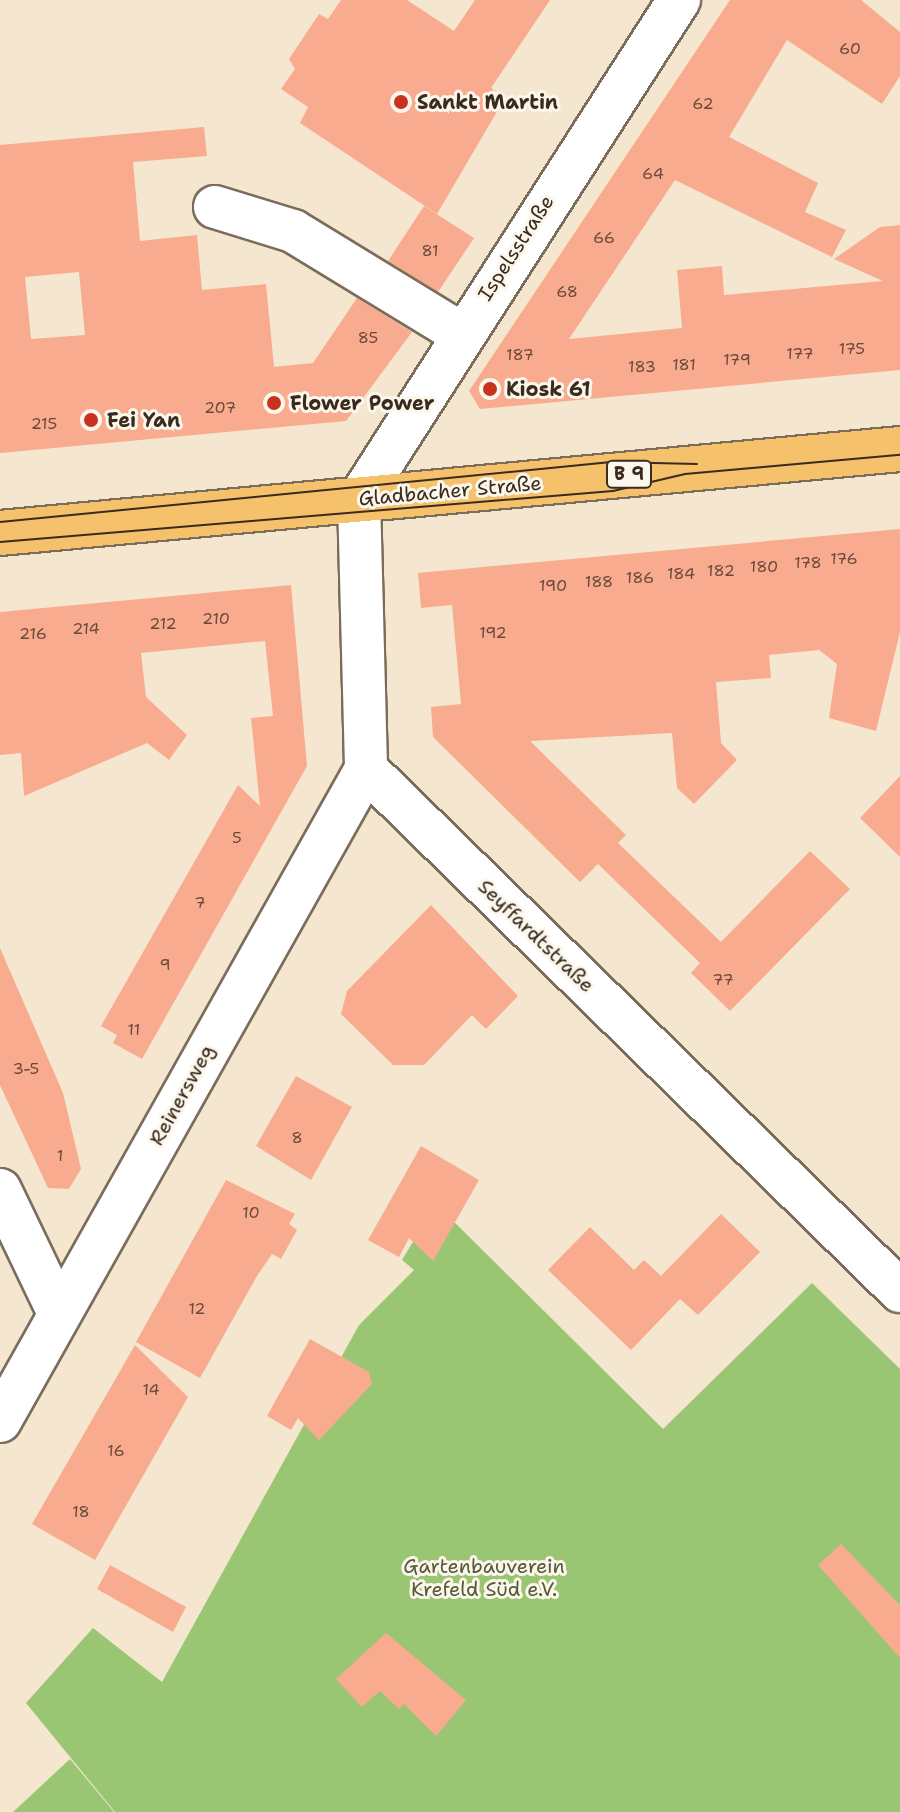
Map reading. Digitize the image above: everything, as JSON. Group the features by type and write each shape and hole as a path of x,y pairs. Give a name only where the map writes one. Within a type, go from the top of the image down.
{"main road":[{"name":"Gladbacher Straße","path":"0,533 900,449"}],"street":[{"name":"Ispelsstraße","path":"359,499 460,333 679,0"},
{"path":"215,207 293,231 460,333"},
{"path":"359,499 366,769"},
{"name":"Seyffardtstraße","path":"366,769 900,1291"},
{"name":"Reinersweg","path":"0,1421 366,769"},
{"path":"0,1190 59,1313"}],"green space":[{"name":"Gartenbauverein Krefeld Süd e.V.","path":"436,1204 663,1429 812,1283 900,1369 900,1812 115,1812 26,1703 93,1628 162,1682 359,1325 414,1270 402,1260"},
{"path":"70,1759 114,1812 13,1812"}],"building":[{"name":"Sankt Martin","path":"341,0 407,0 454,31 475,0 550,0 491,88 505,98 437,214 300,123 308,107 281,89 295,69 289,59 319,14 328,19"},
{"path":"730,0 861,0 900,32 900,76 882,104 787,40 729,137 818,183 805,212 846,230 832,257 675,180 569,339 682,328 677,270 722,266 724,295 883,281 834,259 880,227 900,225 900,370 480,409 469,391"},
{"path":"204,127 207,156 133,162 140,241 197,235 202,290 266,284 274,367 313,363 357,298 412,332 346,421 0,453 0,145","holes":["79,272 85,335 31,339 25,277"]},
{"path":"424,206 474,238 438,292 388,261"},
{"path":"900,529 900,632 876,731 829,718 837,664 819,650 769,655 771,678 716,682 721,743 737,760 694,804 677,788 672,733 530,741 626,835 618,843 721,942 810,851 850,889 730,1011 691,973 700,963 598,864 580,882 433,737 431,707 461,704 452,605 421,608 418,573"},
{"path":"291,585 307,766 142,1059 113,1043 117,1035 101,1026 238,785 260,806 251,718 273,716 265,641 141,653 146,697 187,735 169,760 147,743 24,796 21,753 0,755 0,612"},
{"path":"900,776 900,857 860,818"},
{"path":"431,905 518,996 486,1029 472,1015 424,1065 393,1065 341,1014 347,991"},
{"path":"0,948 63,1093 81,1169 69,1189 48,1188 0,1085"},
{"path":"296,1076 352,1107 311,1180 256,1146"},
{"path":"421,1146 479,1180 433,1261 409,1238 399,1257 368,1240"},
{"path":"226,1180 295,1214 289,1224 297,1230 281,1259 272,1254 257,1276 200,1378 136,1342"},
{"path":"721,1214 760,1252 698,1315 680,1299 631,1350 548,1270 590,1227 634,1270 644,1260 661,1276"},
{"path":"310,1339 369,1372 372,1384 319,1440 298,1418 291,1430 267,1416"},
{"path":"135,1345 188,1397 95,1560 32,1524"},
{"path":"841,1544 900,1605 900,1658 818,1565"},
{"path":"110,1565 186,1607 173,1632 97,1589"},
{"path":"386,1633 466,1700 436,1736 404,1704 399,1709 380,1691 362,1707 336,1679"}],"tram line":[{"path":"0,542 613,491 685,474 900,455"},
{"path":"0,522 611,462 697,464"}],"place":[{"name":"Sankt Martin","path":"401,102"},
{"name":"Kiosk 61","path":"490,389"},
{"name":"Flower Power","path":"274,403"},
{"name":"Fei Yan","path":"91,420"}]}
